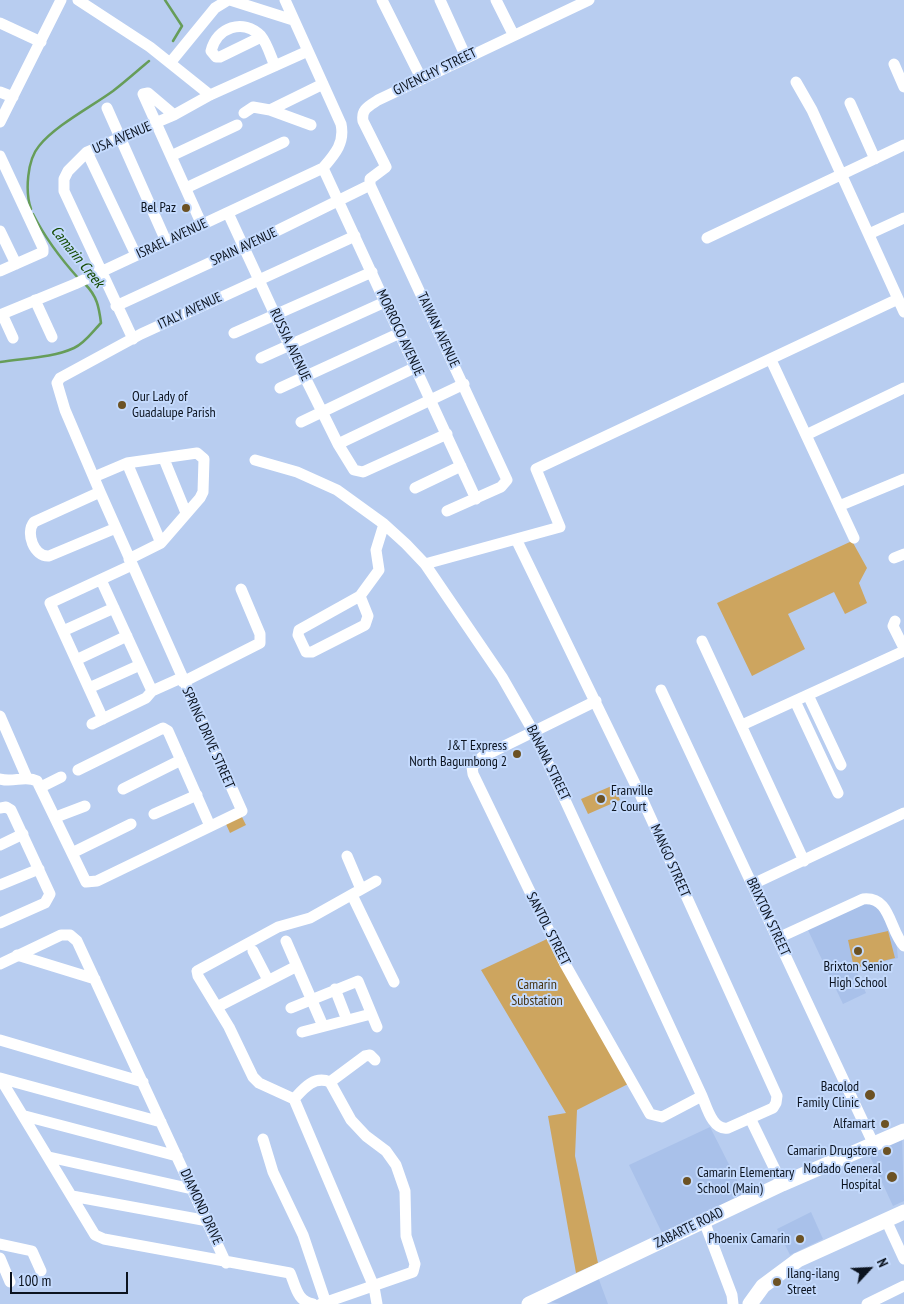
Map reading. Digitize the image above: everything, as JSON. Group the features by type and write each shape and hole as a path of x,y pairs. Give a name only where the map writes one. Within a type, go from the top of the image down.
{"main road":[{"name":"ZABARTE ROAD","path":"529,1304 782,1184 904,1131"},
{"path":"750,1304 763,1286 798,1260 904,1212"}],"street":[{"path":"0,122 60,0"},
{"path":"78,0 150,47 210,96"},
{"path":"168,61 213,4 229,0 249,3 293,20"},
{"path":"270,110 323,84 285,0"},
{"path":"382,0 421,78"},
{"path":"440,0 466,57"},
{"path":"496,0 513,34"},
{"name":"GIVENCHY STREET","path":"370,185 370,179 386,167 363,121 362,114 365,108 421,78 589,0"},
{"path":"0,23 41,42"},
{"path":"261,36 275,66"},
{"name":"USA AVENUE","path":"133,339 116,306 96,274 64,191 64,178 68,171 88,152 155,124 210,96 308,51"},
{"path":"894,64 904,87"},
{"path":"796,82 812,110 904,312"},
{"name":"ISRAEL AVENUE","path":"1,314 75,284 323,168 337,152 343,133 342,124 323,84"},
{"path":"0,92 13,97"},
{"path":"174,115 148,93 144,92 155,124 202,225"},
{"path":"850,103 875,159"},
{"path":"244,113 253,107 270,110 310,125"},
{"path":"107,108 166,241"},
{"path":"171,156 237,125"},
{"path":"186,188 284,142"},
{"path":"707,238 904,145"},
{"path":"88,152 136,255"},
{"path":"0,156 43,252 0,271"},
{"name":"MORROCO AVENUE","path":"323,168 340,201 476,499"},
{"name":"SPAIN AVENUE","path":"116,306 244,248 370,185"},
{"name":"TAIWAN AVENUE","path":"370,185 464,384 505,476 505,484 476,499"},
{"name":"RUSSIA AVENUE","path":"228,213 322,413 350,466 359,473 447,434"},
{"path":"869,234 904,218"},
{"path":"0,231 16,264"},
{"name":"ITALY AVENUE","path":"65,410 57,383 60,378 133,339 355,236"},
{"path":"234,333 372,272"},
{"path":"425,564 560,528 536,469 898,299"},
{"path":"35,300 52,337"},
{"path":"261,358 385,302"},
{"path":"1,314 13,338"},
{"path":"280,388 400,333"},
{"path":"771,360 854,538"},
{"path":"301,422 416,367"},
{"path":"338,444 464,384"},
{"path":"806,435 903,391"},
{"name":"SPRING DRIVE STREET","path":"40,787 86,882 90,882 242,811 182,680 65,410"},
{"path":"94,477 127,463 197,453 204,458 203,492 162,544 101,580 50,602 103,718"},
{"path":"164,459 186,513"},
{"name":"BANANA STREET","path":"255,460 297,472 337,490 384,524 425,564 502,677 533,731 702,1096 719,1128 728,1128 750,1118"},
{"path":"127,463 162,544"},
{"path":"415,488 462,466"},
{"path":"839,506 904,479"},
{"path":"100,492 34,522 30,527 29,534 38,553 42,557 49,556 116,528"},
{"path":"447,511 476,499"},
{"path":"360,596 368,616 365,625 312,652 306,652 298,635 299,630 360,596 379,570 376,550 384,524"},
{"name":"MANGO STREET","path":"516,540 596,701 777,1096 774,1106 750,1118"},
{"path":"101,580 152,691"},
{"path":"92,724 146,698 152,691 182,680 260,643 260,634 241,589"},
{"path":"63,631 114,608"},
{"path":"742,725 903,652 894,629 895,621"},
{"path":"76,660 127,636"},
{"path":"702,640 804,861"},
{"path":"89,688 140,665"},
{"name":"BRIXTON STREET","path":"661,690 874,1145"},
{"path":"808,695 841,765"},
{"path":"533,731 596,701"},
{"path":"795,701 838,793"},
{"path":"0,716 27,778"},
{"path":"78,770 163,728 168,731 210,826"},
{"name":"SANTOL STREET","path":"533,731 482,757 472,767 474,781 566,964 650,1114 662,1117 702,1096"},
{"path":"123,788 181,760"},
{"path":"0,779 9,781 27,778 37,781 40,787 61,777"},
{"path":"154,814 196,795"},
{"path":"56,818 85,806"},
{"path":"0,923 46,903 50,894 23,834 5,809"},
{"path":"753,884 904,813"},
{"path":"72,853 131,824"},
{"path":"0,844 23,834"},
{"path":"347,856 356,892 394,982"},
{"path":"0,884 39,868"},
{"path":"376,881 310,918 278,927 197,971 254,1077 259,1083 294,1099 374,1288 377,1304"},
{"path":"778,938 870,898 878,901 885,908 904,946"},
{"name":"DIAMOND DRIVE","path":"0,964 61,935 70,935 77,941 226,1263"},
{"path":"286,941 323,1026"},
{"path":"253,951 268,980"},
{"path":"17,955 95,979"},
{"path":"217,1007 297,966"},
{"path":"291,1008 358,981 377,1026"},
{"path":"335,989 348,1020"},
{"path":"302,1032 371,1014"},
{"path":"0,1040 143,1082"},
{"path":"330,1082 365,1056 370,1055 375,1060"},
{"path":"0,1078 161,1122"},
{"name":"DIAMOND DRIVE","path":"0,1078 25,1116 92,1231 99,1238 226,1263"},
{"path":"294,1099 311,1083 325,1080 330,1082 351,1120 366,1136 391,1157 405,1191 406,1236 415,1268 408,1275 374,1288 321,1304"},
{"path":"25,1116 177,1156"},
{"path":"750,1118 782,1184"},
{"path":"263,1139 273,1172 303,1235 326,1303"},
{"path":"49,1157 192,1189"},
{"path":"72,1196 208,1222"},
{"path":"886,1220 904,1259"},
{"path":"704,1221 732,1299 742,1304"},
{"path":"0,1244 32,1251 41,1271"},
{"path":"0,1258 10,1282"},
{"path":"226,1263 290,1273 299,1297 306,1303 313,1304"},
{"path":"867,1304 904,1286"}],"shaded area":[{"name":"Brixton Senior High School","path":"874,900 896,940 898,958 855,968 866,993 843,1004 807,928"},
{"name":"Camarin Elementary School (Main)","path":"710,1127 745,1196 663,1235 629,1165"},
{"name":"Nodado General Hospital","path":"902,1136 904,1201 893,1206 868,1152"},
{"path":"811,1212 823,1239 790,1255 777,1229"},
{"path":"598,1277 608,1304 561,1304 544,1301"}],"green space":[{"path":"852,541 867,568 859,583 867,603 845,614 834,592 788,614 805,649 752,676 717,603"},
{"name":"Franville 2 Court","path":"614,785 620,800 588,814 581,799"},
{"path":"241,815 246,825 230,833 225,822"},
{"path":"888,931 895,958 854,968 848,940"},
{"name":"Camarin Substation","path":"547,939 630,1083 577,1110 575,1156 598,1263 576,1273 548,1116 566,1113 481,970"}],"waterway":[{"name":"Camarin Creek","path":"165,0 182,26 173,41"},
{"name":"Camarin Creek","path":"31,209 28,194 28,176 32,159 39,146 55,131 113,91 149,61"},
{"name":"Camarin Creek","path":"33,214 54,248 79,279"},
{"name":"Camarin Creek","path":"0,362 57,354 74,348 85,340 101,323 97,302 85,284"}],"place":[{"name":"Bel Paz","path":"186,208"},
{"name":"Our Lady of Guadalupe Parish","path":"122,405"},
{"name":"J&T Express North Bagumbong 2","path":"517,754"},
{"name":"Franville 2 Court","path":"601,799"},
{"name":"Brixton Senior High School","path":"858,951"},
{"name":"Bacolod Family Clinic","path":"870,1095"},
{"name":"Alfamart","path":"885,1124"},
{"name":"Camarin Drugstore","path":"887,1151"},
{"name":"Nodado General Hospital","path":"892,1177"},
{"name":"Camarin Elementary School (Main)","path":"687,1181"},
{"name":"Phoenix Camarin","path":"800,1239"},
{"name":"Ilang-ilang Street","path":"777,1282"}]}
